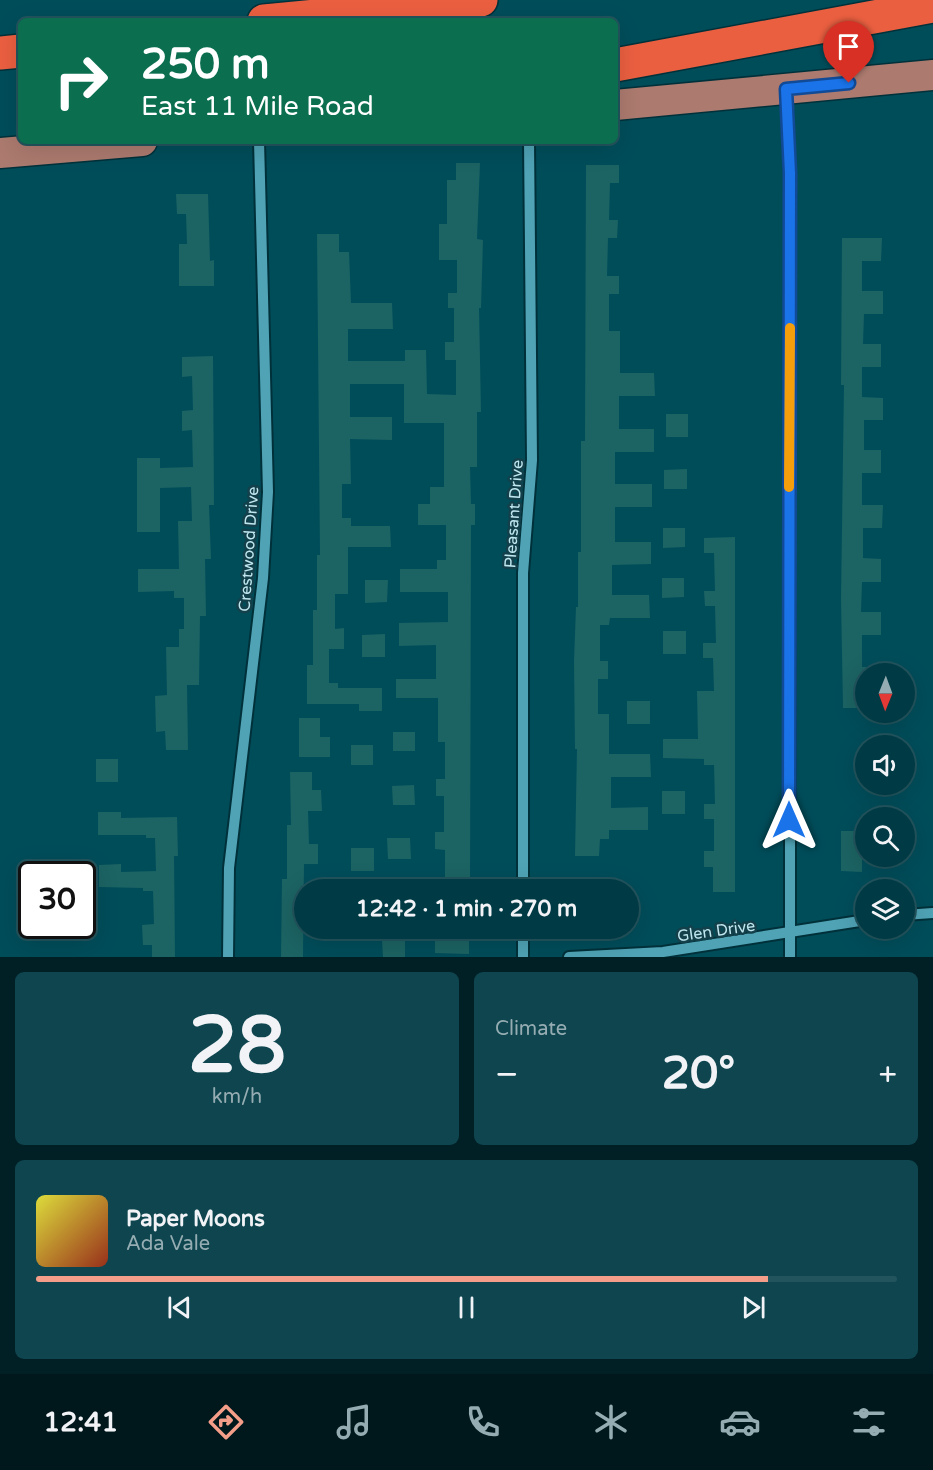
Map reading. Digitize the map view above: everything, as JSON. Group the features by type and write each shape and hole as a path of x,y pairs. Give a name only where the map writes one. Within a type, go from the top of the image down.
{"highway":[{"path":"295,18 482,0"},
{"path":"618,64 933,6"},
{"path":"0,53 18,51"}],"main road":[{"path":"618,105 933,75"},
{"path":"0,153 106,144"}],"street":[{"path":"786,89 790,173 790,957"},
{"name":"Crestwood Drive","path":"228,957 230,856 263,578 268,492 258,144"},
{"name":"Pleasant Drive","path":"523,879 523,573 532,460 529,144"},
{"path":"915,914 933,913"},
{"name":"Glen Drive","path":"569,957 663,952 790,934 855,922"},
{"path":"523,939 523,957"}],"building":[{"path":"456,163 480,163 477,239 483,240 481,308 479,308 481,412 477,412 477,467 470,467 471,504 475,504 475,525 471,525 470,879 445,879 445,850 435,849 435,832 444,832 444,796 436,796 436,779 445,779 445,742 438,742 438,698 396,698 396,679 436,679 436,645 399,646 399,623 448,622 448,592 400,592 400,569 437,569 437,560 446,560 446,525 418,525 418,504 430,504 430,487 444,487 444,423 404,423 404,384 350,384 350,417 392,417 392,440 350,439 351,484 342,484 342,518 351,518 351,526 390,526 391,547 348,547 348,594 335,594 335,629 344,628 344,649 329,649 329,683 338,683 338,688 382,688 382,711 359,711 359,704 307,704 307,665 313,665 313,610 317,610 317,555 320,555 317,234 339,234 339,252 349,252 351,303 392,303 393,329 348,329 348,361 405,361 405,350 426,350 427,394 456,395 456,360 445,360 445,342 454,342 454,308 448,308 448,293 457,293 457,260 439,260 439,224 447,224 447,180 456,180"},
{"path":"586,165 619,165 619,183 610,183 609,220 618,220 617,238 608,238 607,276 619,276 619,294 609,294 609,331 620,331 620,373 654,373 655,396 619,396 619,429 654,429 654,452 615,452 615,484 652,484 652,507 615,507 615,542 651,542 651,564 612,565 612,595 649,595 650,618 610,618 609,625 600,625 600,661 608,661 608,679 598,679 598,714 609,714 609,754 650,754 651,777 611,777 611,808 648,807 648,830 609,830 609,839 600,839 599,856 575,856 577,749 575,749 574,661 576,607 578,607 578,552 581,552 581,441 585,441"},
{"path":"176,194 208,194 210,261 214,260 214,286 179,286 179,244 187,244 186,214 177,214"},
{"path":"842,238 882,238 881,261 862,261 862,291 883,291 883,314 864,314 863,344 881,344 881,367 862,367 862,397 883,398 883,420 864,420 864,450 881,450 881,473 862,473 862,505 883,505 882,528 863,528 863,558 881,559 881,582 862,582 861,612 881,612 881,635 862,635 862,663 855,663 855,708 843,708 841,599 844,385 841,385"},
{"path":"213,356 214,505 209,505 211,559 205,559 206,616 200,616 199,685 187,685 188,750 166,750 165,731 156,732 155,696 167,695 166,647 179,647 179,629 184,629 184,598 174,598 174,591 138,592 138,569 179,569 178,521 192,521 191,487 160,488 160,532 137,532 137,458 160,458 160,468 193,467 192,430 182,431 182,411 193,410 192,376 182,377 182,357"},
{"path":"666,414 688,414 688,437 666,437"},
{"path":"687,469 687,489 664,489 664,470"},
{"path":"663,528 685,528 685,547 663,548"},
{"path":"735,537 735,892 713,892 713,867 704,867 704,851 714,851 714,819 704,819 704,804 715,804 714,765 704,765 704,759 663,758 663,739 698,739 697,691 714,691 713,658 703,658 703,643 716,643 715,606 705,606 704,591 715,591 714,553 704,553 704,538"},
{"path":"662,578 684,578 684,597 662,598"},
{"path":"365,580 388,580 387,602 365,603"},
{"path":"663,631 686,631 686,654 663,654"},
{"path":"385,634 385,657 362,657 362,635"},
{"path":"627,701 650,701 650,724 627,724"},
{"path":"299,718 320,718 320,737 330,737 330,757 299,757"},
{"path":"393,732 415,732 415,751 393,751"},
{"path":"351,745 373,745 373,765 351,765"},
{"path":"96,759 118,759 118,782 96,782"},
{"path":"290,772 312,772 312,790 321,790 322,811 308,811 309,844 318,844 318,864 304,864 304,879 294,879 294,939 303,939 303,957 281,957 282,879 287,879 287,825 291,825"},
{"path":"414,785 415,805 393,805 392,786"},
{"path":"662,791 685,791 685,814 662,814"},
{"path":"98,812 121,812 121,818 177,817 178,856 174,856 175,957 152,957 152,945 143,945 142,925 154,924 153,891 143,891 143,888 99,887 99,865 121,864 121,872 156,871 155,838 146,838 146,835 98,835"},
{"path":"841,831 855,831 855,867 862,867 862,872 841,871"},
{"path":"387,838 410,838 411,859 388,859"},
{"path":"351,848 374,848 374,871 351,871"},
{"path":"435,939 469,939 469,954 435,953"},
{"path":"382,940 405,940 405,957 383,957"}],"slow traffic":[{"path":"789,487 790,328"}],"route":[{"path":"789,820 790,173 786,89 849,83"}]}
